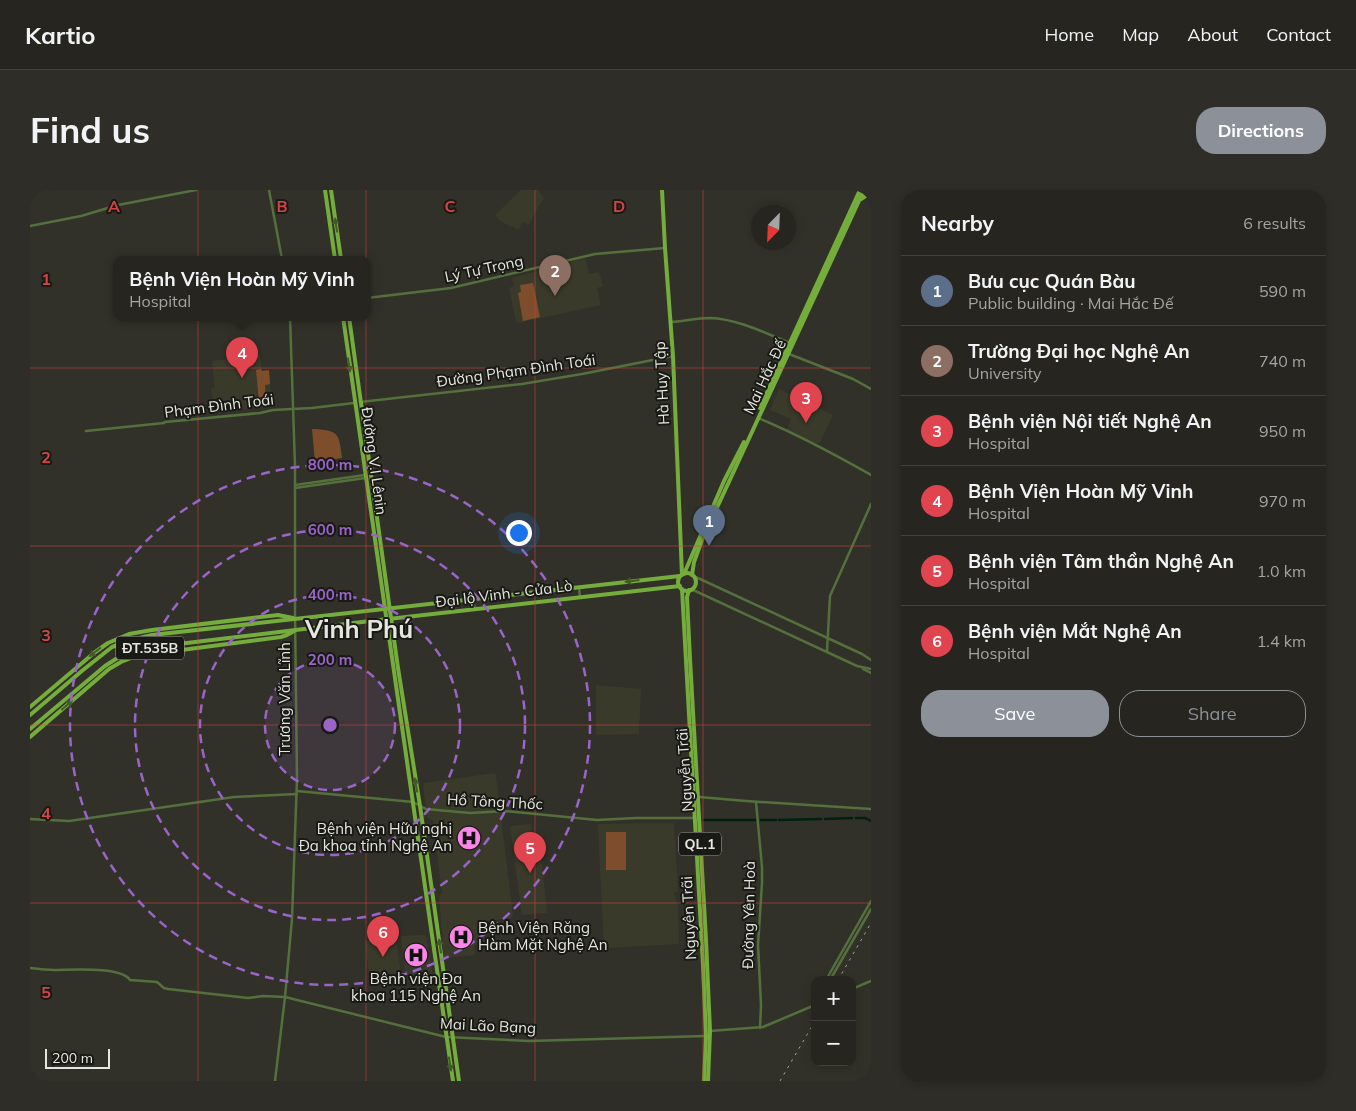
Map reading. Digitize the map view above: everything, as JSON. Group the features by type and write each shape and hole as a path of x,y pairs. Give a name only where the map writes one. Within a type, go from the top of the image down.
{"main road":[{"path":"325,190 335,256"},
{"path":"331,190 341,256"},
{"name":"Hà Huy Tập","path":"662,190 673,356 682,575"},
{"name":"Mai Hắc Đế","path":"692,576 692,568 702,540 746,440 789,354 860,190"},
{"name":"Mai Hắc Đế","path":"682,575 724,481 758,418 790,343 864,190"},
{"path":"859,200 871,191"},
{"name":"Đường V.I Lênin","path":"344,321 453,1081"},
{"name":"Đường V.I Lênin","path":"350,321 459,1081"},
{"path":"354,403 360,402"},
{"path":"366,484 372,484"},
{"path":"682,575 692,576"},
{"name":"Đại lộ Vinh - Cửa Lò","path":"30,715 112,648 131,640 295,619 682,575"},
{"name":"QL.1","path":"681,588 678,581 682,575"},
{"name":"QL.1","path":"688,659 688,606 690,590 695,583 692,576"},
{"path":"681,588 690,590"},
{"name":"Đại lộ Vinh - Cửa Lò","path":"30,729 105,666 134,651 391,618 681,588"},
{"name":"Nguyên Trãi","path":"681,588 688,659 697,818 706,1036"},
{"path":"410,606 406,609 406,613 408,616 411,616"},
{"path":"368,611 371,612 372,619 368,621"},
{"path":"30,707 94,653 108,643 129,634 278,615 295,619"},
{"path":"30,737 121,662 136,656 281,637 296,630"},
{"name":"Nguyễn Trãi","path":"697,818 710,1031 708,1081"},
{"path":"425,887 431,886"},
{"path":"431,929 437,928"},
{"path":"706,1036 710,1031"},
{"name":"QL.1","path":"704,1081 706,1036"}],"street":[{"path":"30,226 80,216 118,205 196,190"},
{"path":"269,190 281,256"},
{"name":"Lý Tự Trọng","path":"371,298 451,288 595,254 665,248"},
{"path":"670,322 706,318 723,320 755,329 790,343"},
{"name":"Trương Văn Lĩnh","path":"275,1081 292,918 297,793 295,487 290,321"},
{"path":"789,354 853,379 871,389"},
{"name":"Đường Phạm Đình Toái","path":"360,402 524,383 673,356"},
{"name":"Phạm Đình Toái","path":"86,431 354,403"},
{"path":"758,418 821,447 871,475"},
{"path":"295,487 365,477"},
{"path":"827,651 830,596 871,504"},
{"path":"692,576 700,578 871,659"},
{"path":"579,587 580,597"},
{"path":"690,590 871,671"},
{"path":"473,599 474,609"},
{"name":"Hồ Tông Thốc","path":"30,819 69,821 234,797 297,793 346,795 413,802 426,809 470,813 505,811 597,820 697,818"},
{"path":"695,797 871,809"},
{"name":"Đường Yên Hoà","path":"756,802 762,867 758,945 761,1005 760,1028"},
{"path":"832,976 871,901"},
{"path":"828,976 871,909"},
{"name":"Mai Lão Bạng","path":"30,968 107,970 126,975 130,980 157,982 165,988 248,998 263,996 285,997 446,1037 528,1041 706,1036"},
{"path":"856,987 871,981"},
{"path":"710,1031 760,1028 811,1007"}],"shaded area":[{"path":"521,190 538,190 544,198 529,225 522,222 519,230 500,221 496,214"},
{"path":"585,258 589,274 599,272 603,286 597,288 601,305 518,323 516,321 509,288 514,286 512,278"},
{"path":"533,283 540,317 523,321 518,293 521,292 520,285"},
{"path":"260,355 262,371 269,370 272,406 214,413 211,388 215,388 212,361"},
{"path":"261,369 262,371 269,370 270,384 265,385 264,401 259,401 256,370"},
{"path":"779,389 833,415 820,442 817,444 787,430 791,419 770,410"},
{"path":"312,429 333,432 340,443 342,458 315,462"},
{"path":"596,685 641,689 639,734 596,735"},
{"name":"Bệnh viện Hữu nghị Đa khoa tỉnh Nghệ An","path":"494,773 496,775 513,916 512,918 478,922 480,944 474,945 475,955 444,958 439,897 442,892 433,821 427,817 423,786 424,783"},
{"path":"674,823 678,892 674,892 678,907 679,944 604,948 598,824"},
{"path":"531,824 533,844 540,843 547,913 522,915 510,826"},
{"path":"606,832 626,832 626,870 606,870"},
{"name":"Bệnh viện Đa khoa 115 Nghệ An","path":"401,936 426,936 433,975 405,975"},
{"path":"394,937 396,939 401,973 382,976 369,974 365,941"}],"waterway":[{"path":"825,819 852,818"},
{"path":"856,818 865,818 871,821"},
{"path":"779,820 821,819"},
{"path":"704,820 755,820"},
{"path":"761,820 776,820"}],"railway":[{"path":"840,976 871,923"},
{"path":"780,1081 811,1028"}],"place":[{"name":"Trường Đại học Nghệ An","path":"555,296"},
{"name":"Bệnh Viện Hoàn Mỹ Vinh","path":"242,378"},
{"name":"Bệnh viện Nội tiết Nghệ An","path":"806,423"},
{"name":"Bưu cục Quán Bàu","path":"709,546"},
{"name":"Bệnh viện Hữu nghị Đa khoa tỉnh Nghệ An","path":"469,838"},
{"name":"Bệnh viện Tâm thần Nghệ An","path":"530,873"},
{"name":"Bệnh Viện Răng Hàm Mặt Nghệ An","path":"461,937"},
{"name":"Bệnh viện Đa khoa 115 Nghệ An","path":"416,955"},
{"name":"Bệnh viện Mắt Nghệ An","path":"383,957"}],"district":[{"name":"Vinh Phú","path":"359,629"}]}
